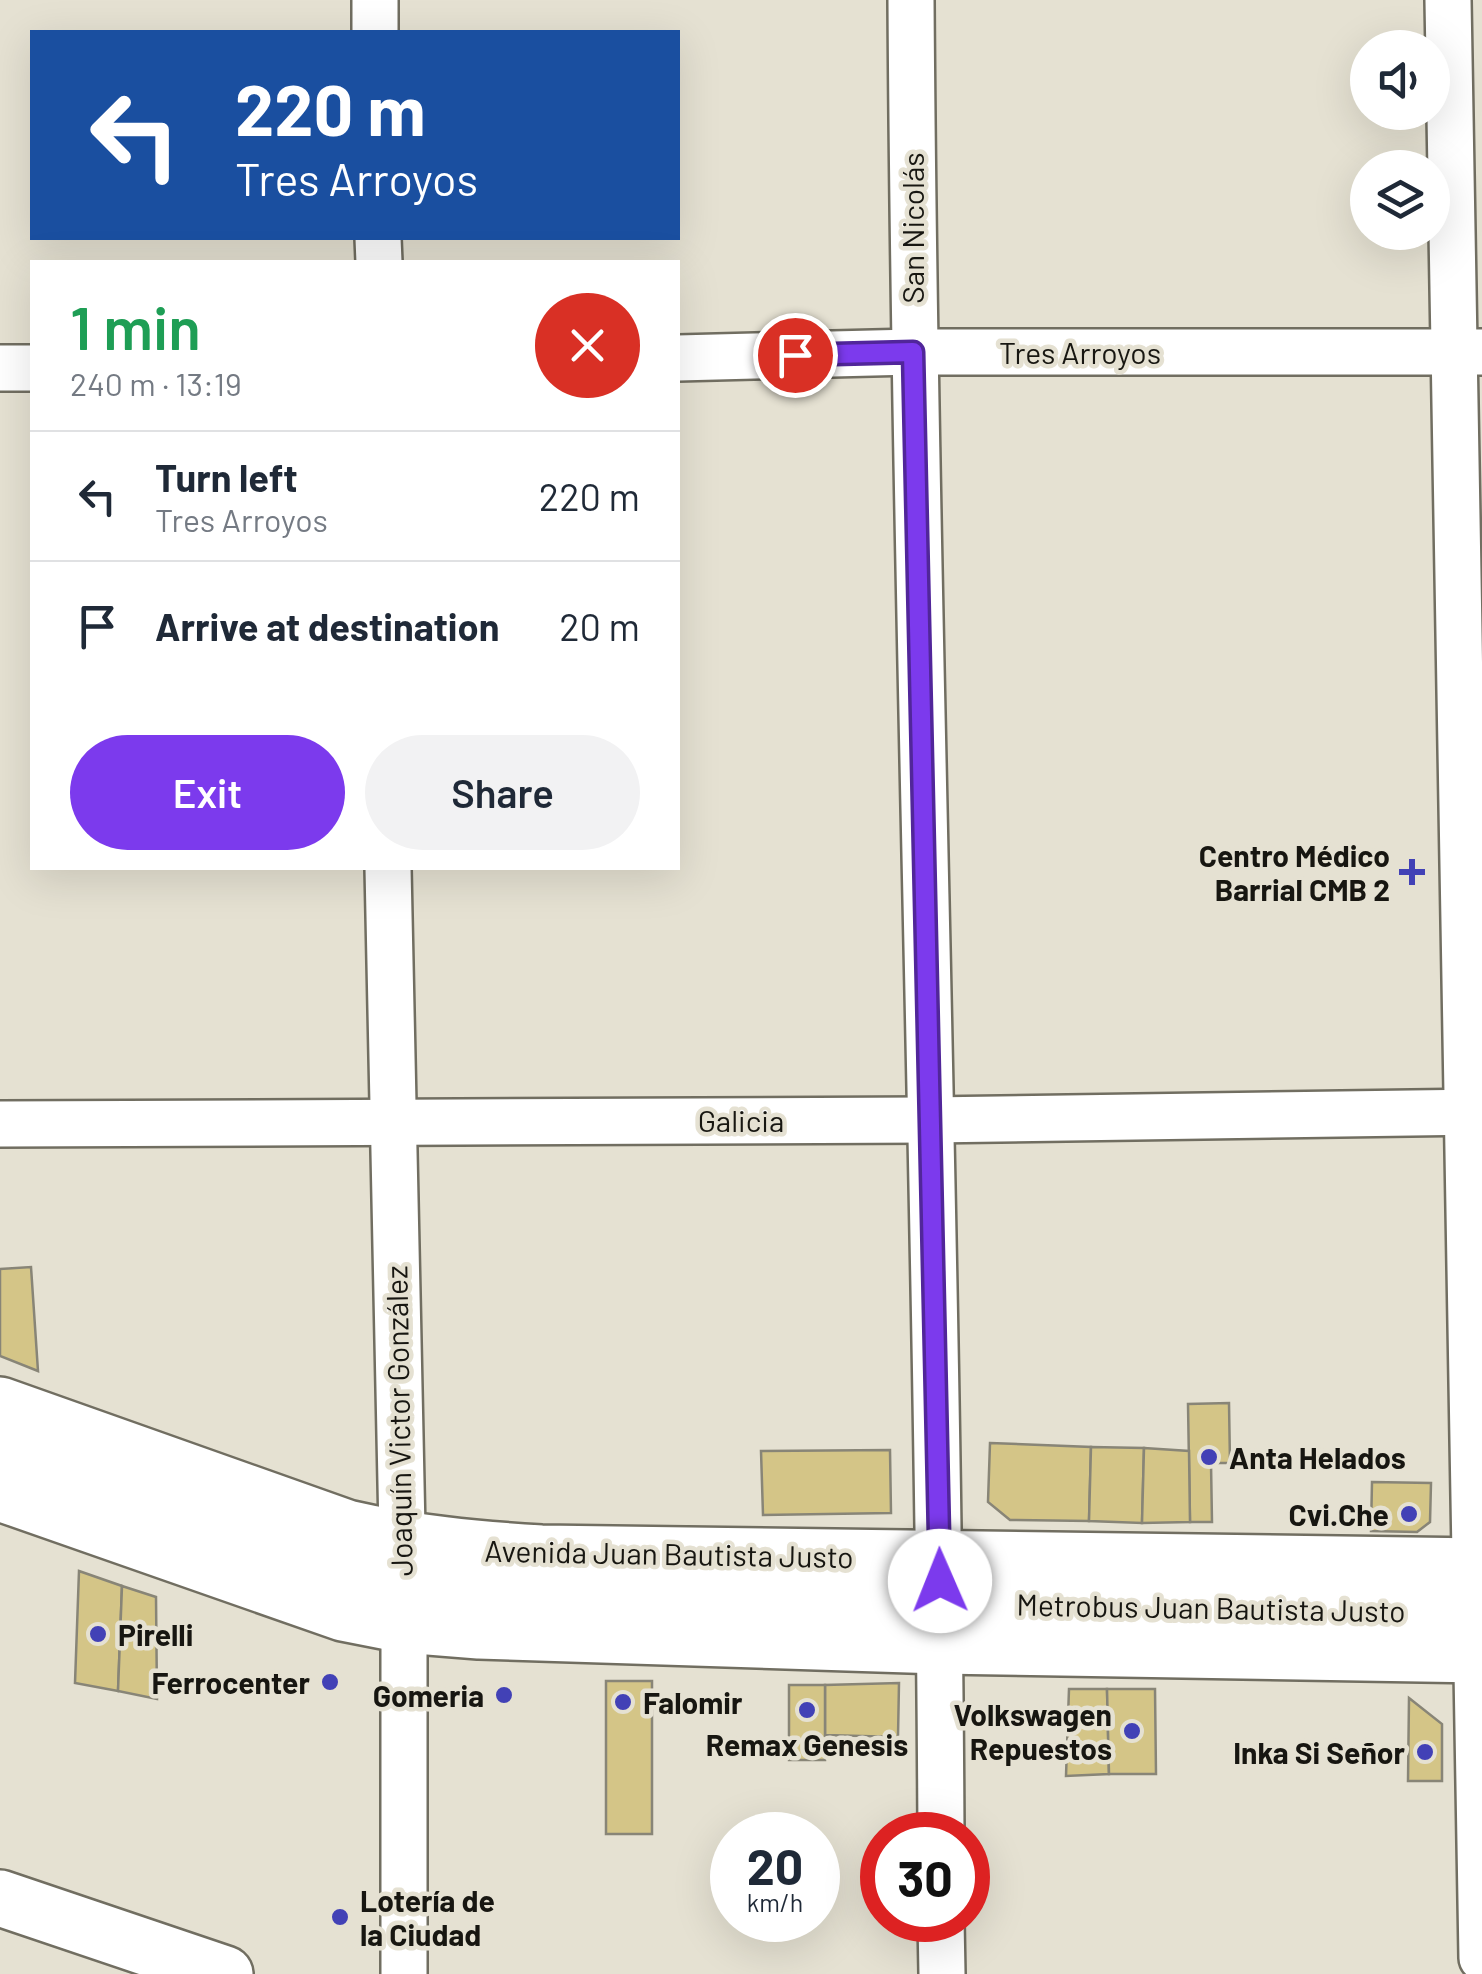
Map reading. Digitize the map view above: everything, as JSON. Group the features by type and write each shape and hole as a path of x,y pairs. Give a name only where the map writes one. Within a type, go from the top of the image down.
{"main road":[{"name":"Avenida Juan Bautista Justo","path":"0,1405 347,1528 402,1582 479,1631 940,1603 1479,1611"},
{"name":"Avenida Juan Bautista Justo","path":"0,1493 343,1613 402,1582 541,1554 940,1603 1479,1611"},
{"path":"0,1898 225,1974"}],"street":[{"path":"375,0 376,30"},
{"name":"San Nicolás","path":"911,0 913,352 940,1603 941,1812"},
{"path":"1448,0 1469,353 1482,1958"},
{"name":"Tres Arroyos","path":"680,358 913,352 1469,353"},
{"path":"0,368 30,368"},
{"name":"Joaquín Victor González","path":"388,870 402,1582 404,1974"},
{"name":"Galicia","path":"0,1124 929,1120 1474,1112"},
{"path":"0,1454 342,1570 402,1582"},
{"path":"942,1942 942,1974"}],"building":[{"path":"31,1267 38,1371 0,1356 0,1269"},
{"name":"Anta Helados","path":"1229,1403 1230,1463 1211,1463 1212,1522 1190,1522 1188,1404"},
{"path":"990,1443 1091,1447 1089,1521 1010,1520 988,1502"},
{"path":"1091,1447 1144,1448 1142,1523 1089,1521"},
{"path":"1144,1448 1189,1451 1190,1522 1142,1523"},
{"path":"890,1450 891,1513 763,1515 761,1451"},
{"path":"1372,1482 1431,1483 1430,1522 1417,1532 1371,1531"},
{"name":"Pirelli","path":"79,1571 122,1586 118,1691 75,1683"},
{"path":"122,1586 156,1597 157,1699 118,1691"},
{"path":"606,1681 652,1681 652,1834 606,1834"},
{"path":"899,1683 898,1737 825,1735 825,1685"},
{"name":"Remax Genesis","path":"789,1685 825,1685 825,1760 789,1760"},
{"path":"1069,1689 1107,1689 1109,1774 1066,1776"},
{"name":"Volkswagen Repuestos","path":"1107,1689 1155,1689 1156,1774 1109,1774"},
{"name":"Inka Si Señor","path":"1409,1698 1442,1724 1442,1781 1408,1781"}],"place":[{"name":"Centro Médico Barrial CMB 2","path":"1412,872"},
{"name":"Anta Helados","path":"1209,1457"},
{"name":"Cvi.Che","path":"1409,1514"},
{"name":"Pirelli","path":"98,1634"},
{"name":"Ferrocenter","path":"330,1682"},
{"name":"Gomeria","path":"504,1695"},
{"name":"Falomir","path":"623,1702"},
{"name":"Remax Genesis","path":"807,1710"},
{"name":"Volkswagen Repuestos","path":"1132,1731"},
{"name":"Inka Si Señor","path":"1425,1752"},
{"name":"Lotería de la Ciudad","path":"340,1917"}],"route":[{"path":"795,355 913,352 940,1581"}]}
